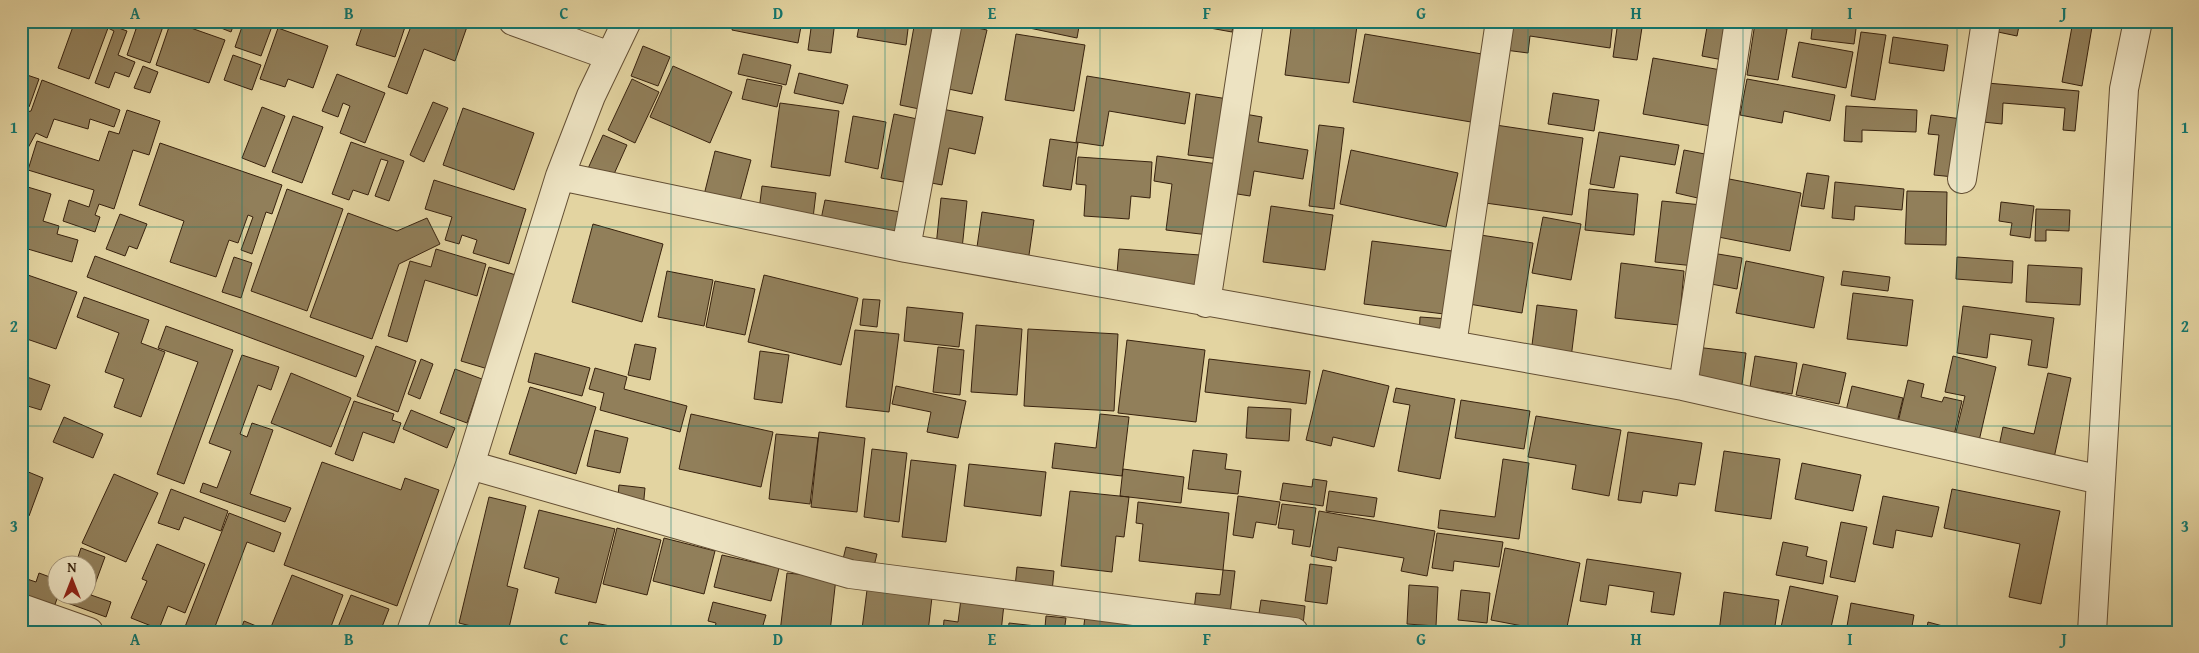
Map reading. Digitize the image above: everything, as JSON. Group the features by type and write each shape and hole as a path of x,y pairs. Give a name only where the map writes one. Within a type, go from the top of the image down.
{"street":[{"path":"513,21 610,56"},
{"path":"411,632 470,465 560,176 592,96 627,21"},
{"path":"906,248 948,21"},
{"path":"1206,303 1249,21"},
{"path":"1452,345 1500,21"},
{"path":"1683,386 1739,21"},
{"path":"1962,179 1986,21"},
{"path":"2092,632 2124,89 2138,21"},
{"path":"560,176 906,248 1206,303 1683,386 2101,480"},
{"path":"470,465 850,574 1294,632"},
{"path":"21,608 89,632"}],"building":[{"path":"75,21 118,21 116,27 127,31 118,55 135,62 129,77 115,72 109,88 95,83 114,31 108,28 89,79 58,68"},
{"path":"123,21 165,21 150,63 127,55 136,29 122,24"},
{"path":"171,21 225,40 209,83 156,65"},
{"path":"212,21 235,21 231,32 211,24"},
{"path":"244,21 274,21 261,56 235,47"},
{"path":"364,21 407,21 395,57 356,45"},
{"path":"413,21 469,21 455,61 424,49 407,94 388,87"},
{"path":"734,21 802,21 798,43 732,30"},
{"path":"812,21 835,21 831,53 808,50"},
{"path":"860,21 909,21 906,45 857,37"},
{"path":"915,21 941,21 924,110 900,105"},
{"path":"996,21 1080,21 1077,38"},
{"path":"1171,21 1234,21 1232,32"},
{"path":"1292,21 1323,21 1357,26 1349,83 1285,75"},
{"path":"1510,21 1613,21 1610,48 1530,36 1528,53 1505,50"},
{"path":"1618,21 1643,21 1637,60 1613,57"},
{"path":"1708,21 1729,21 1723,60 1702,56"},
{"path":"1775,21 1811,21 1811,25"},
{"path":"1813,21 1857,21 1854,44 1811,39"},
{"path":"2000,21 2020,21 2017,36 1998,32"},
{"path":"2073,21 2093,21 2082,86 2062,82"},
{"path":"954,23 987,30 972,94 939,87"},
{"path":"1755,23 1787,29 1778,80 1747,75"},
{"path":"278,28 328,46 313,88 288,79 285,87 260,79"},
{"path":"1861,32 1886,35 1875,100 1851,96"},
{"path":"1016,34 1085,45 1074,111 1005,100"},
{"path":"1365,34 1482,54 1471,122 1353,102"},
{"path":"21,35 27,37 21,52"},
{"path":"1893,37 1948,45 1944,71 1889,63"},
{"path":"1799,42 1853,52 1846,88 1792,77"},
{"path":"643,46 670,57 658,86 631,76"},
{"path":"743,54 791,65 786,85 738,74"},
{"path":"233,55 261,65 252,90 224,80"},
{"path":"1653,58 1721,70 1711,126 1643,114"},
{"path":"143,66 158,72 150,93 134,88"},
{"path":"673,66 732,92 710,143 650,117"},
{"path":"21,73 39,79 29,107 21,104"},
{"path":"799,73 848,85 843,104 794,93"},
{"path":"337,74 385,93 365,143 340,133 350,106 343,103 338,117 322,111"},
{"path":"1087,76 1190,93 1185,124 1109,111 1103,146 1076,142"},
{"path":"632,79 659,92 635,143 608,130"},
{"path":"747,79 782,86 777,107 742,99"},
{"path":"1747,79 1835,95 1830,121 1784,111 1782,123 1740,115"},
{"path":"42,80 120,110 114,127 90,119 88,129 54,119 47,138 36,133 21,161 21,113 31,111"},
{"path":"1987,83 2079,91 2075,131 2063,130 2065,108 2003,103 2002,124 1983,122"},
{"path":"1553,93 1599,100 1594,131 1548,124"},
{"path":"1196,94 1228,99 1220,159 1188,155"},
{"path":"433,102 448,108 424,162 410,155"},
{"path":"780,103 839,111 830,176 771,167"},
{"path":"1846,106 1917,110 1916,132 1862,130 1862,142 1844,141"},
{"path":"262,107 285,116 265,167 242,158"},
{"path":"463,108 534,133 514,190 443,165"},
{"path":"937,108 983,117 975,154 949,148 942,185 921,181"},
{"path":"127,110 160,121 149,155 133,150 114,209 99,204 95,215 100,217 95,232 63,221 69,200 89,207 94,190 28,170 37,141 99,161 109,131 119,134"},
{"path":"1239,113 1262,117 1258,142 1308,150 1303,179 1254,171 1250,196 1225,192"},
{"path":"894,114 922,120 909,183 881,178"},
{"path":"1931,115 1962,119 1954,177 1934,175 1939,135 1928,134"},
{"path":"293,116 323,127 302,183 272,172"},
{"path":"853,116 886,122 878,169 845,162"},
{"path":"1489,124 1583,138 1572,215 1478,202"},
{"path":"1319,125 1344,128 1334,209 1309,206"},
{"path":"1599,132 1679,145 1675,165 1620,156 1614,188 1590,184"},
{"path":"603,135 627,145 610,183 586,173"},
{"path":"1050,139 1078,143 1071,190 1043,186"},
{"path":"351,142 404,161 389,201 375,196 388,161 381,159 368,195 353,190 349,200 332,194"},
{"path":"160,143 282,185 272,214 266,212 252,254 241,250 253,217 248,215 238,243 229,240 216,277 170,262 184,221 139,205"},
{"path":"1351,150 1458,173 1446,227 1340,204"},
{"path":"1684,150 1710,155 1702,199 1676,193"},
{"path":"715,151 751,160 737,212 702,203"},
{"path":"1157,156 1218,164 1209,235 1166,230 1172,184 1154,181"},
{"path":"1078,157 1152,162 1150,198 1131,196 1129,219 1084,216 1086,185 1076,184"},
{"path":"1807,173 1829,176 1824,209 1801,206"},
{"path":"1719,177 1801,193 1790,251 1708,235"},
{"path":"434,180 526,209 509,264 473,253 477,240 462,235 459,244 445,240 452,217 425,209"},
{"path":"1835,182 1904,189 1902,210 1855,206 1854,220 1832,218"},
{"path":"21,185 51,194 43,221 59,226 57,234 78,240 72,262 21,247"},
{"path":"762,186 816,193 813,218 759,210"},
{"path":"287,189 343,209 307,311 251,291"},
{"path":"1589,189 1638,194 1634,235 1585,230"},
{"path":"1907,191 1947,192 1946,245 1905,244"},
{"path":"941,198 967,201 962,249 936,246"},
{"path":"825,200 901,212 896,241 819,229"},
{"path":"1662,201 1702,205 1695,266 1655,262"},
{"path":"2001,202 2034,206 2030,238 2010,235 2012,223 1999,221"},
{"path":"1271,206 1333,215 1325,270 1263,262"},
{"path":"2036,209 2070,210 2069,231 2046,230 2046,241 2035,241"},
{"path":"982,212 1034,220 1028,262 976,254"},
{"path":"348,213 397,231 427,218 440,244 399,264 372,339 310,317"},
{"path":"120,214 147,224 137,249 129,246 125,256 106,249"},
{"path":"1543,217 1581,224 1571,280 1532,273"},
{"path":"593,224 663,244 642,322 572,302"},
{"path":"1474,234 1533,243 1522,313 1463,303"},
{"path":"1372,241 1452,251 1444,314 1364,304"},
{"path":"436,249 486,264 477,296 425,280 407,342 388,336 410,261 431,267"},
{"path":"1119,249 1200,255 1197,293 1116,286"},
{"path":"1712,253 1742,258 1737,289 1706,283"},
{"path":"95,256 364,356 356,377 87,277"},
{"path":"234,257 252,263 241,298 222,292"},
{"path":"1957,257 2013,261 2012,283 1956,279"},
{"path":"1746,261 1824,277 1814,328 1736,313"},
{"path":"1621,263 1684,271 1679,325 1615,318"},
{"path":"2028,265 2082,268 2080,305 2026,302"},
{"path":"489,267 516,275 488,369 461,361"},
{"path":"667,271 713,280 704,326 658,317"},
{"path":"1843,271 1890,277 1888,291 1841,285"},
{"path":"22,273 77,292 56,349 21,337"},
{"path":"764,275 858,298 841,365 748,342"},
{"path":"715,281 755,289 745,335 706,327"},
{"path":"1853,293 1913,300 1907,346 1847,339"},
{"path":"84,297 149,320 141,343 165,352 141,417 114,407 124,379 105,372 119,333 77,317"},
{"path":"863,299 880,300 877,327 860,325"},
{"path":"1537,305 1577,310 1571,358 1531,353"},
{"path":"1963,306 2054,318 2047,368 2028,365 2032,340 1990,334 1987,358 1957,353"},
{"path":"907,307 963,313 959,347 904,341"},
{"path":"1420,317 1449,319 1448,339 1419,338"},
{"path":"976,325 1022,329 1017,395 971,392"},
{"path":"166,326 233,350 184,484 157,474 198,362 158,348"},
{"path":"1028,329 1118,334 1114,411 1024,406"},
{"path":"855,330 899,334 889,412 846,407"},
{"path":"1127,340 1205,350 1196,422 1118,413"},
{"path":"635,344 656,348 650,380 628,375"},
{"path":"376,346 416,361 398,412 357,396"},
{"path":"938,347 964,350 960,395 933,392"},
{"path":"1696,347 1746,353 1742,385 1692,379"},
{"path":"760,351 789,355 782,403 754,399"},
{"path":"535,353 590,368 582,396 528,382"},
{"path":"242,355 279,367 271,390 258,385 240,434 247,437 252,423 273,430 250,494 291,508 285,522 200,492 203,483 217,488 231,451 209,443"},
{"path":"1755,356 1797,363 1792,394 1750,387"},
{"path":"1953,356 1996,367 1979,441 1955,436 1965,396 1945,392"},
{"path":"421,359 433,364 420,399 408,394"},
{"path":"1209,359 1310,371 1306,404 1205,392"},
{"path":"1803,364 1846,373 1839,404 1796,395"},
{"path":"595,368 627,377 624,389 687,406 680,432 600,410 604,393 589,389"},
{"path":"455,369 482,379 467,423 440,413"},
{"path":"1323,370 1389,386 1374,447 1333,437 1331,446 1306,440"},
{"path":"291,373 351,398 331,447 271,423"},
{"path":"2048,373 2071,378 2054,458 1999,446 2003,427 2034,434"},
{"path":"21,375 50,385 41,410 21,404"},
{"path":"1908,380 1924,384 1921,397 1942,402 1944,397 1962,401 1952,444 1896,431"},
{"path":"896,386 966,401 958,438 927,432 931,412 892,404"},
{"path":"1852,386 1903,398 1896,427 1845,415"},
{"path":"530,387 596,407 576,474 509,454"},
{"path":"1396,388 1455,399 1440,479 1398,471 1410,405 1393,402"},
{"path":"1461,400 1530,411 1524,449 1455,438"},
{"path":"354,401 394,414 392,420 401,423 394,443 363,432 353,461 335,454"},
{"path":"1248,407 1291,409 1289,441 1246,438"},
{"path":"411,410 455,428 447,448 403,429"},
{"path":"691,414 773,432 761,487 679,469"},
{"path":"1100,414 1129,417 1122,476 1052,468 1055,443 1096,448"},
{"path":"1536,416 1621,430 1609,496 1572,489 1576,465 1528,457"},
{"path":"64,417 103,434 93,458 53,442"},
{"path":"595,430 628,438 620,473 587,466"},
{"path":"819,432 865,438 857,512 811,507"},
{"path":"1628,432 1702,443 1695,485 1679,483 1677,496 1643,491 1641,503 1618,500"},
{"path":"776,434 818,438 810,504 769,499"},
{"path":"872,449 907,453 899,522 864,517"},
{"path":"1193,450 1227,454 1225,469 1241,471 1238,494 1188,489"},
{"path":"1724,451 1780,459 1771,519 1715,511"},
{"path":"1503,459 1529,463 1519,539 1438,528 1440,510 1495,517"},
{"path":"911,460 956,465 946,542 902,537"},
{"path":"322,462 401,490 405,478 439,490 397,606 284,565"},
{"path":"1802,463 1861,475 1853,511 1795,499"},
{"path":"969,464 1046,472 1041,516 964,506"},
{"path":"21,469 43,478 29,516 21,513"},
{"path":"1123,469 1184,477 1181,503 1120,496"},
{"path":"114,474 158,493 126,562 82,543"},
{"path":"1313,479 1327,481 1323,506 1280,500 1283,483 1312,487"},
{"path":"619,485 645,488 643,509 617,506"},
{"path":"171,489 228,511 221,531 184,517 179,530 158,523"},
{"path":"1952,489 2060,511 2041,604 2009,597 2020,544 1944,528"},
{"path":"1070,491 1129,497 1124,537 1116,536 1112,572 1061,566"},
{"path":"1329,491 1377,498 1374,517 1326,511"},
{"path":"1238,496 1280,502 1276,525 1256,522 1253,538 1233,535"},
{"path":"1883,496 1939,507 1932,537 1896,530 1893,548 1873,544"},
{"path":"489,497 526,506 507,586 518,589 508,632 495,632 459,623"},
{"path":"1138,502 1229,513 1223,570 1139,561 1143,524 1136,523"},
{"path":"1282,504 1316,508 1310,547 1292,544 1294,530 1278,528"},
{"path":"539,510 615,529 596,603 555,593 559,578 524,568"},
{"path":"1319,511 1435,531 1427,576 1401,571 1404,558 1338,547 1336,561 1311,556"},
{"path":"229,513 281,533 274,552 247,542 213,632 183,632"},
{"path":"1841,522 1867,527 1855,582 1830,577"},
{"path":"617,528 661,540 647,595 603,584"},
{"path":"1437,533 1503,542 1499,567 1454,561 1453,571 1432,568"},
{"path":"664,538 715,551 704,594 653,581"},
{"path":"1783,542 1808,547 1806,556 1827,561 1823,584 1776,575"},
{"path":"157,544 205,564 185,613 168,606 159,629 131,618 147,581 142,579"},
{"path":"846,547 877,554 872,574 841,567"},
{"path":"81,548 105,557 98,576 98,556 78,556"},
{"path":"1505,548 1580,563 1566,632 1554,632 1491,620"},
{"path":"722,555 779,568 771,601 714,587"},
{"path":"1587,559 1681,573 1674,615 1651,612 1654,592 1609,585 1606,605 1580,601"},
{"path":"1310,564 1332,567 1327,604 1305,601"},
{"path":"1017,567 1054,571 1052,592 1015,587"},
{"path":"1223,570 1235,571 1230,614 1194,610 1196,593 1220,595"},
{"path":"39,573 48,576 48,606 54,606 53,610 21,598 21,577 36,582"},
{"path":"787,573 836,578 830,632 780,632"},
{"path":"292,575 343,595 329,632 269,632"},
{"path":"1409,585 1438,587 1436,626 1407,624"},
{"path":"1790,586 1838,596 1830,632 1780,632"},
{"path":"867,590 932,597 928,632 885,632 862,629"},
{"path":"1461,590 1490,593 1487,623 1458,620"},
{"path":"1724,592 1779,600 1774,632 1719,632"},
{"path":"351,595 389,609 380,632 336,632"},
{"path":"98,597 111,602 106,617 76,606 98,606"},
{"path":"961,599 1004,604 1001,632 943,632 944,620 958,622"},
{"path":"1261,600 1305,606 1303,625 1258,620"},
{"path":"713,602 766,615 761,632 714,632 716,623 708,621"},
{"path":"1851,603 1914,615 1911,632 1846,632"},
{"path":"1046,616 1066,618 1064,632 1008,632 1009,623 1045,627"},
{"path":"1085,617 1149,625 1148,632 1083,632"},
{"path":"244,621 266,630 266,632 240,632"},
{"path":"22,622 52,632 21,632"},
{"path":"589,622 621,628 620,632 570,632 571,626 588,629"},
{"path":"1928,622 1965,632 1926,632"},
{"path":"1160,626 1210,632 1159,632"},
{"path":"464,627 485,632 463,632"}]}
